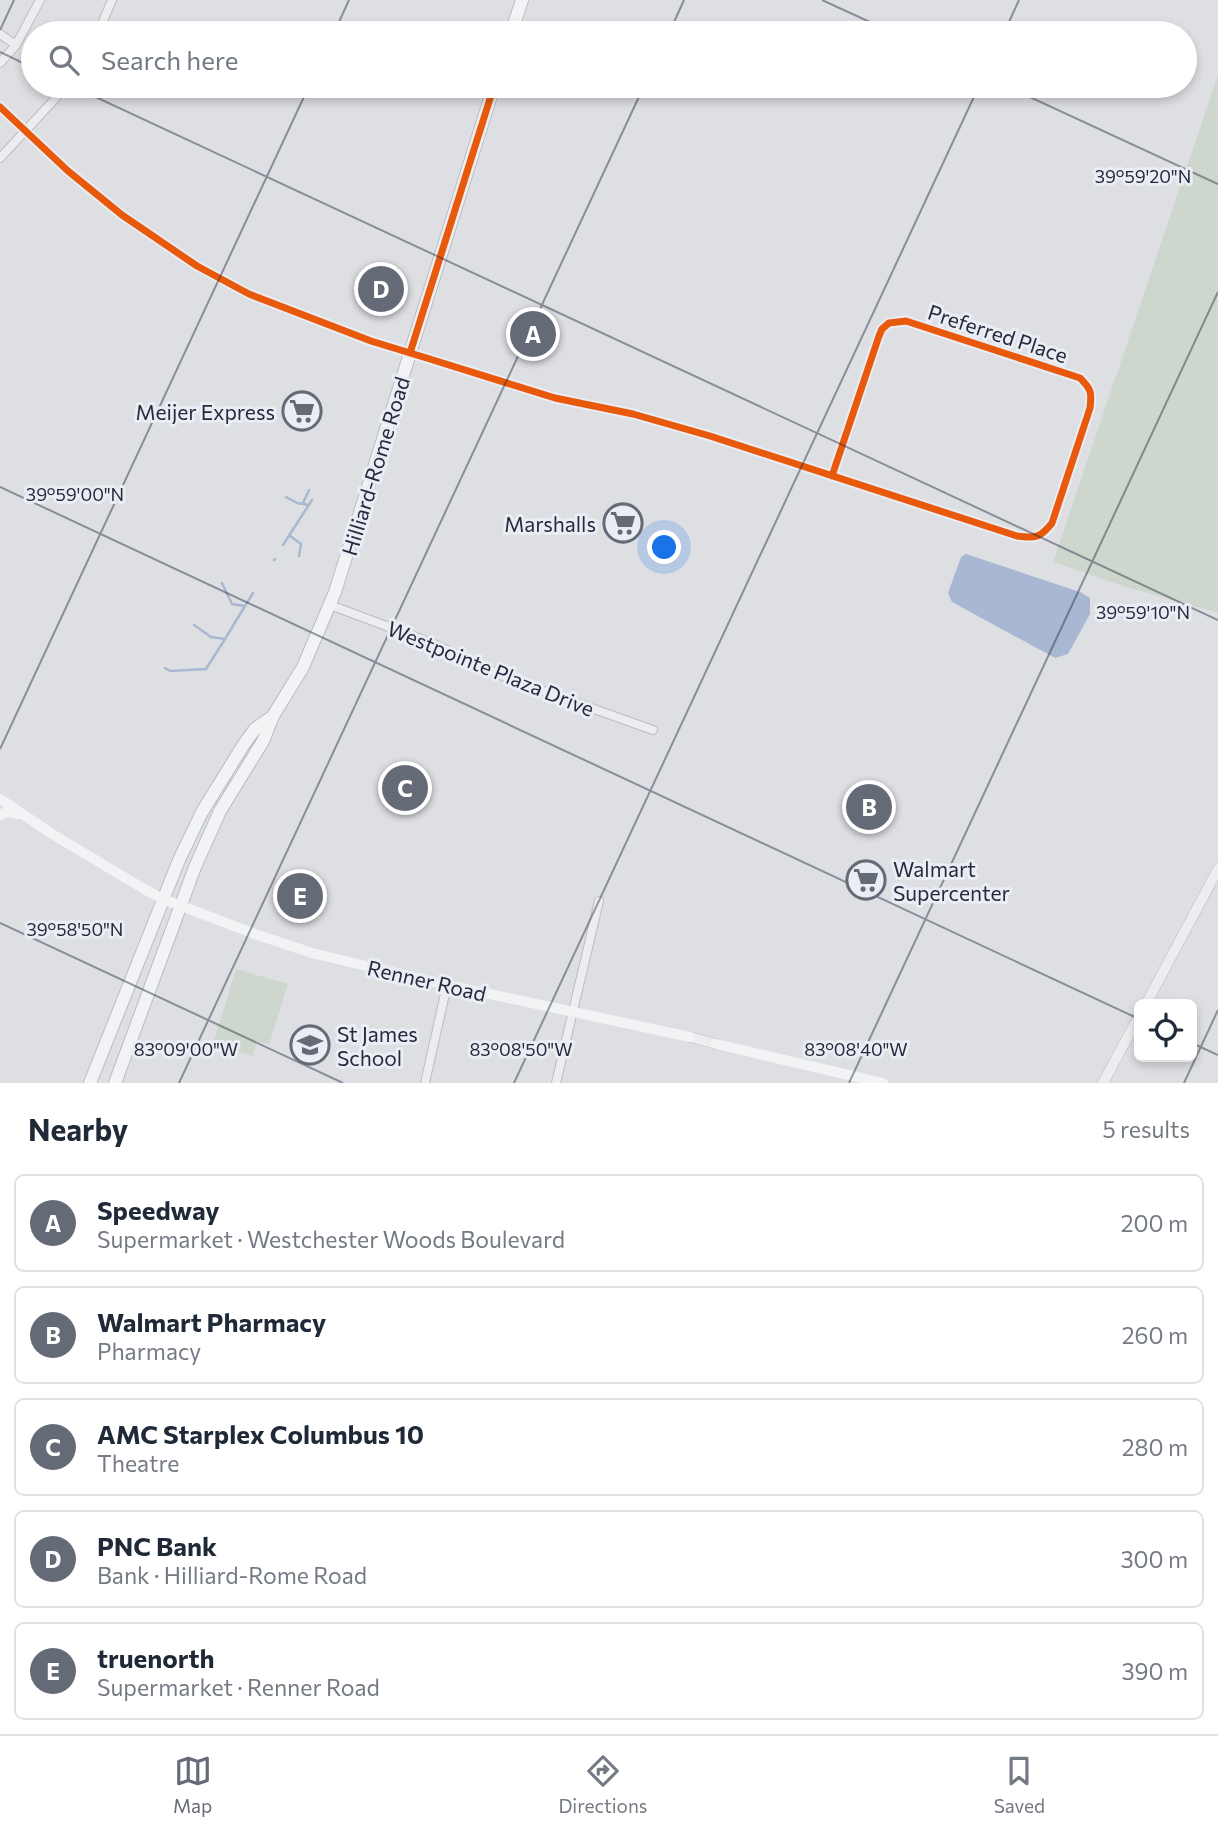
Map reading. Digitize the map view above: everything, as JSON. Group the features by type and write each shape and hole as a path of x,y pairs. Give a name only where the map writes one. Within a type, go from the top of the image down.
{"main road":[{"path":"515,21 522,0"},
{"name":"Hilliard-Rome Road","path":"115,1083 195,867 220,811 263,741 273,716 303,667 330,605 490,98"},
{"name":"Hilliard-Rome Road","path":"90,1083 179,860 202,812 255,729 273,716"},
{"name":"Renner Road","path":"0,799 97,862 163,900 312,953 691,1037"},
{"path":"0,815 6,812 21,814"},
{"name":"Renner Road","path":"716,1044 884,1083"}],"street":[{"path":"29,21 40,0"},
{"path":"103,21 112,0"},
{"path":"0,34 16,45"},
{"path":"0,63 21,36"},
{"path":"0,158 56,98"},
{"path":"0,107 93,192 147,233 197,266 249,294 371,341 555,398 651,418 832,476"},
{"name":"Preferred Place","path":"906,321 1080,378 1089,388 1092,397 1052,523 1043,534 1031,538 1017,536 832,476 878,336 889,323 906,321"},
{"name":"Westpointe Plaza Drive","path":"330,605 432,643 501,675 653,730"},
{"path":"1149,999 1218,869"},
{"path":"556,1083 600,901"},
{"path":"425,1083 447,985"},
{"path":"1103,1083 1134,1025"},
{"name":"Renner Road","path":"691,1037 716,1044"}],"shaded area":[{"path":"1218,75 1218,613 1123,586 1053,562"},
{"path":"236,969 288,984 269,1045 257,1041 253,1056 213,1044"}],"water":[{"path":"966,554 1080,592 1090,598 1090,614 1068,654 1055,658 952,602 948,593 961,557"}],"waterway":[{"path":"303,503 309,490"},
{"path":"286,497 309,505"},
{"path":"283,545 312,500"},
{"path":"290,536 301,544 299,556"},
{"path":"222,583 232,604 245,606 253,593"},
{"path":"194,625 211,637 225,639 245,606"},
{"path":"165,668 170,671 206,669 225,639"}],"cycle path":[{"path":"410,353 490,98"},
{"path":"0,107 68,171 122,215 197,266 249,294 371,341 555,398 633,414 710,436 1017,536 1037,536 1052,523 1090,408 1090,391 1080,378 906,321 889,323 879,336 832,476"}],"place":[{"name":"PNC Bank","path":"381,289"},
{"name":"Speedway","path":"533,334"},
{"name":"Meijer Express","path":"302,411"},
{"name":"Marshalls","path":"623,523"},
{"name":"AMC Starplex Columbus 10","path":"405,788"},
{"name":"Walmart Pharmacy","path":"869,807"},
{"name":"Walmart Supercenter","path":"866,880"},
{"name":"truenorth","path":"300,896"},
{"name":"St James School","path":"310,1045"}]}
